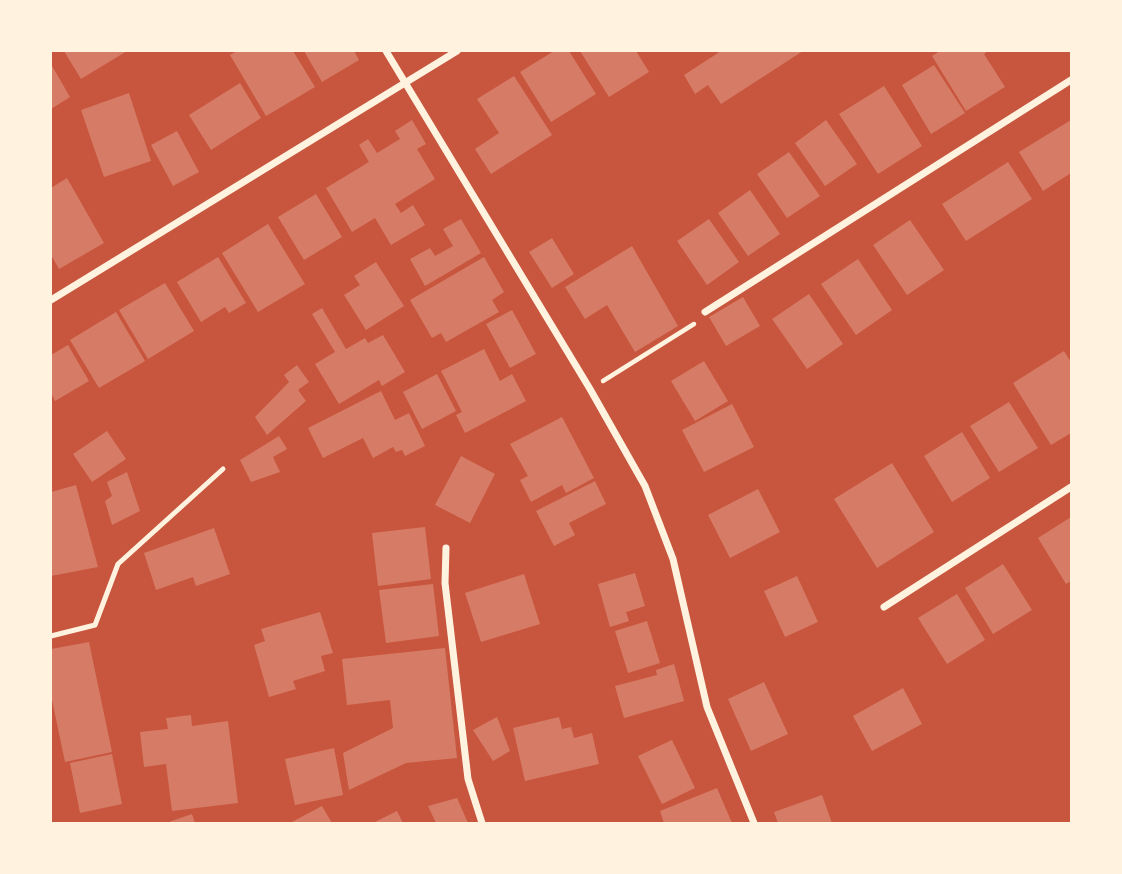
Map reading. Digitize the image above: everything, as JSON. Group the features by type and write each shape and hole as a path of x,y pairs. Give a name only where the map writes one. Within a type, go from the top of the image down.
{"street":[{"path":"386,51 590,389 645,486 673,559 707,707 754,823"},
{"path":"51,300 457,51"},
{"path":"705,312 1071,80"},
{"path":"884,607 1071,487"},
{"path":"446,548 444,583 468,779 482,823"}],"lane":[{"path":"51,636 95,625 117,564 223,469"}],"path":[{"path":"590,389 702,319 705,312"}],"building":[{"path":"64,51 127,51 81,79"},
{"path":"237,51 293,51 315,87 266,116 230,55"},
{"path":"304,51 354,51 359,60 322,82"},
{"path":"554,51 569,51 596,94 551,122 520,72"},
{"path":"580,51 636,51 649,72 609,97"},
{"path":"721,51 803,51 721,104 708,85 695,94 684,75"},
{"path":"940,51 988,51 984,54 1005,87 966,111 932,56"},
{"path":"51,64 70,97 51,109"},
{"path":"934,65 965,113 931,134 902,85"},
{"path":"514,76 552,135 491,174 475,149 499,133 477,99"},
{"path":"240,83 261,118 211,150 189,115"},
{"path":"884,86 922,146 878,174 839,114"},
{"path":"129,93 151,161 104,177 81,110"},
{"path":"412,120 426,144 417,149 435,179 395,204 401,213 413,205 425,225 391,245 375,218 352,232 326,188 369,162 359,145 368,139 377,153 400,139 395,131"},
{"path":"826,120 857,164 825,186 795,143"},
{"path":"1071,120 1071,173 1043,191 1019,152"},
{"path":"177,131 199,172 173,186 151,145"},
{"path":"789,152 820,196 787,218 757,174"},
{"path":"1008,162 1032,199 966,241 942,204"},
{"path":"67,178 104,243 59,269 51,255 51,188"},
{"path":"750,190 780,234 748,256 718,213"},
{"path":"316,194 342,237 304,260 278,217"},
{"path":"461,219 481,253 425,286 410,259 430,248 435,256 453,246 443,229"},
{"path":"709,219 739,262 707,285 677,241"},
{"path":"910,220 944,270 907,295 873,245"},
{"path":"268,224 305,284 258,312 222,253"},
{"path":"552,238 574,274 552,288 529,252"},
{"path":"632,246 678,326 635,352 607,305 585,319 565,287"},
{"path":"218,257 246,303 229,313 225,307 201,322 177,282"},
{"path":"484,257 504,292 492,300 499,312 446,342 441,333 432,338 410,300"},
{"path":"858,259 892,310 856,335 821,284"},
{"path":"376,262 404,306 366,330 344,295 360,285 354,276"},
{"path":"165,283 194,331 148,359 119,310"},
{"path":"809,294 843,344 807,369 772,319"},
{"path":"743,297 760,326 726,346 709,317"},
{"path":"322,308 346,349 365,338 368,343 383,335 405,372 382,386 379,380 339,404 315,364 335,352 312,314"},
{"path":"512,310 536,354 510,368 486,324"},
{"path":"116,312 145,361 99,388 70,340"},
{"path":"68,345 89,381 55,401 51,393 51,355"},
{"path":"484,349 500,381 512,374 526,401 465,433 456,415 462,412 441,371"},
{"path":"1064,351 1071,362 1071,433 1051,445 1013,383"},
{"path":"704,361 728,401 695,421 671,381"},
{"path":"297,365 309,382 298,390 306,401 267,435 255,417 289,382 284,375"},
{"path":"437,374 456,411 422,429 403,392"},
{"path":"381,391 395,420 409,413 425,446 405,456 402,450 396,452 393,447 373,458 363,438 323,458 308,428"},
{"path":"1009,402 1038,448 999,472 970,426"},
{"path":"732,404 754,447 704,472 682,430"},
{"path":"562,417 594,478 566,493 562,485 531,502 520,480 528,476 510,444"},
{"path":"107,431 126,459 92,482 73,454"},
{"path":"962,432 990,478 952,502 924,456"},
{"path":"279,436 287,449 273,457 280,472 251,482 240,460"},
{"path":"461,456 495,474 470,523 435,505"},
{"path":"892,463 934,532 877,568 834,499"},
{"path":"127,472 140,511 112,525 105,501 112,496 107,482"},
{"path":"595,481 606,504 569,523 575,535 554,546 536,511"},
{"path":"76,485 98,567 51,576 51,492"},
{"path":"758,489 780,532 730,558 708,515"},
{"path":"1071,517 1071,581 1066,584 1038,538"},
{"path":"425,527 431,579 378,586 372,533"},
{"path":"214,528 230,574 196,586 193,577 156,590 144,553"},
{"path":"1003,564 1032,610 993,634 965,588"},
{"path":"635,573 645,606 626,612 629,621 610,627 598,584"},
{"path":"524,574 540,624 481,642 465,593"},
{"path":"797,576 818,622 785,637 764,591"},
{"path":"433,584 439,636 386,643 379,590"},
{"path":"957,594 985,640 947,664 918,618"},
{"path":"320,612 333,653 321,656 325,671 293,681 296,689 269,697 254,645 265,641 261,629"},
{"path":"647,621 660,663 628,673 615,631"},
{"path":"89,642 112,752 65,762 51,695 51,649"},
{"path":"445,648 457,758 406,763 349,790 343,753 393,728 390,700 347,705 342,659"},
{"path":"674,664 684,701 624,718 615,686 657,675 656,670"},
{"path":"764,682 788,734 751,751 728,699"},
{"path":"903,688 922,724 872,751 853,716"},
{"path":"191,715 192,726 228,721 238,803 172,811 166,764 144,767 140,732 168,729 166,718"},
{"path":"497,717 510,751 493,761 473,730"},
{"path":"559,717 562,729 571,727 574,738 592,733 599,764 525,781 513,728"},
{"path":"672,740 695,788 662,804 638,756"},
{"path":"334,748 343,795 295,805 285,759"},
{"path":"112,754 122,804 80,813 70,763"},
{"path":"717,788 732,823 664,823 660,811"},
{"path":"822,795 832,823 778,823 774,812"},
{"path":"457,798 468,823 436,823 428,806"},
{"path":"322,806 332,823 290,823"},
{"path":"397,811 403,823 373,823"},
{"path":"192,814 195,823 166,823"}]}
